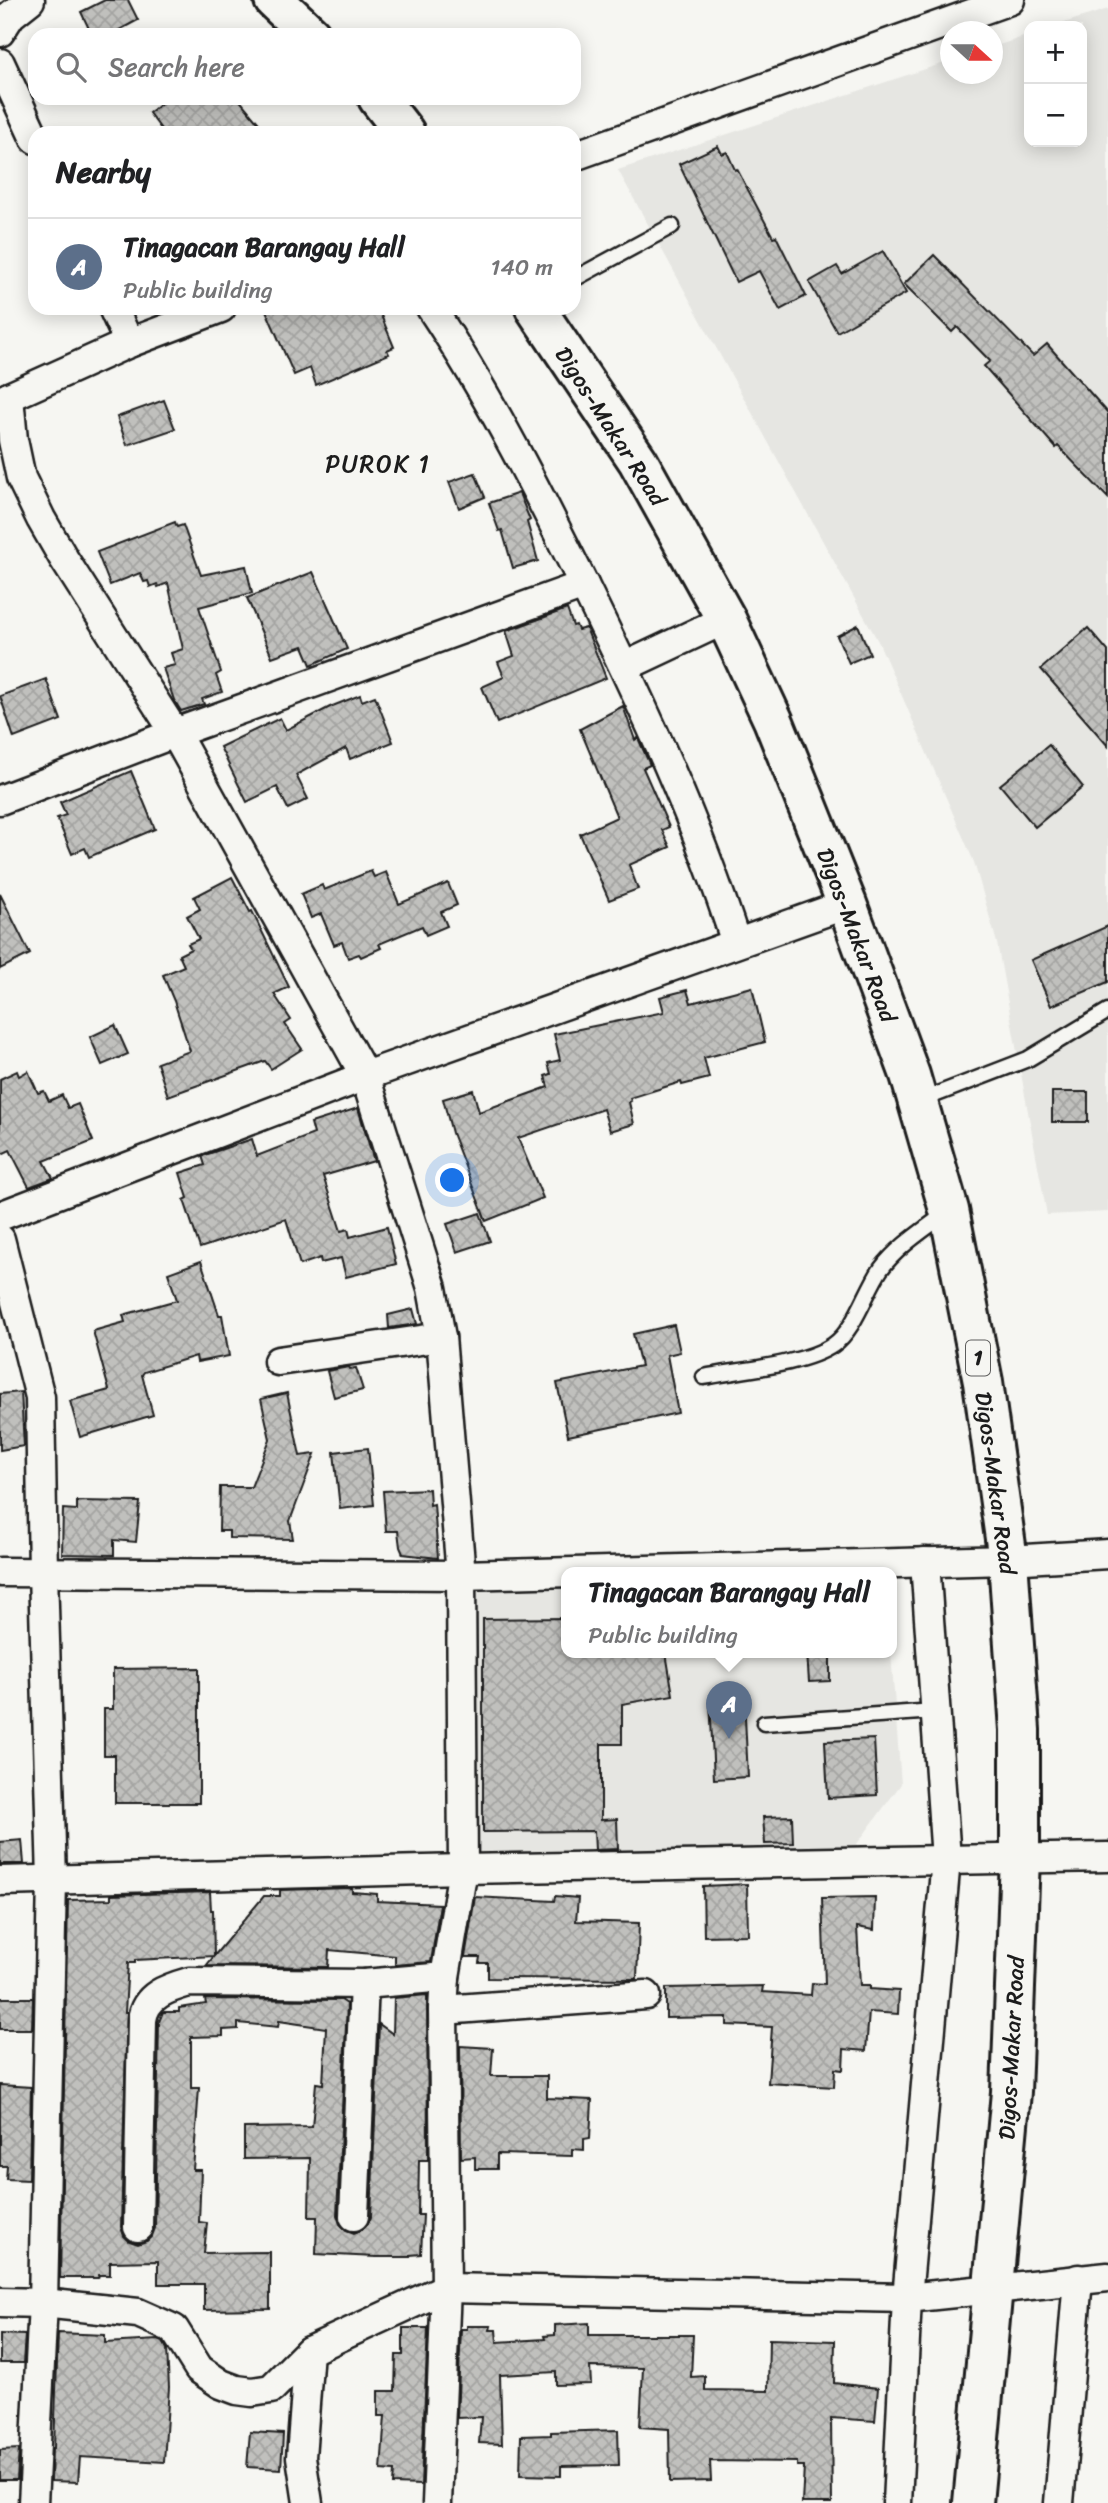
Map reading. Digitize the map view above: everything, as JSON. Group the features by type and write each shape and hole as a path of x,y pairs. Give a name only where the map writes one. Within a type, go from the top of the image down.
{"highway":[{"path":"274,0 304,28"},
{"path":"315,0 333,28"},
{"path":"383,105 400,126"},
{"name":"Digos-Makar Road","path":"540,315 638,461 726,619 774,720 847,904 918,1102 950,1210 983,1382 1008,1560 1020,1730 1020,1857 1011,2092 973,2503"}],"street":[{"path":"0,32 11,15 30,0"},
{"path":"581,153 1010,0"},
{"path":"0,63 29,126"},
{"path":"116,315 129,343"},
{"path":"203,315 129,343 4,399 21,478 64,559 175,733 365,1076 432,1287 441,1337 461,1575 464,1869 445,1978 443,2010 446,2288 437,2503"},
{"path":"435,315 491,403 531,475 624,667 713,869 736,943"},
{"path":"0,800 175,733 584,585"},
{"path":"624,667 726,619"},
{"path":"0,1216 365,1076 847,904"},
{"path":"0,1239 40,1397 52,1880 43,2303 33,2503"},
{"path":"278,1361 441,1337"},
{"path":"747,1567 1108,1555"},
{"path":"897,2503 907,2298 946,1859 925,1562"},
{"path":"0,1573 461,1575 561,1572"},
{"path":"0,1881 1108,1857"},
{"path":"138,2227 144,2009 167,1988 189,1982 364,1984 445,1978"},
{"path":"354,2216 364,1984"},
{"path":"443,2010 646,1995"},
{"path":"0,2302 43,2303 112,2312 138,2312 174,2329 199,2369 221,2384 252,2392 271,2389 309,2351 446,2288 907,2298 1078,2278 1108,2277"},
{"path":"1059,2503 1078,2278"},
{"path":"308,2503 301,2457 309,2351"}],"lane":[{"path":"581,275 672,226"},
{"path":"918,1102 1028,1059 1108,1010"},
{"path":"704,1377 804,1358 831,1346 843,1337 882,1268 902,1247 950,1210"},
{"path":"764,1723 935,1711"}],"shaded area":[{"path":"1108,9 1108,1212 1047,1215 997,943 974,862 879,643 618,170 940,64 940,84 1003,84 1003,44 1024,37 1024,147 1087,147 1087,21 1070,21"},
{"path":"561,1585 561,1658 891,1658 901,1784 854,1848 478,1855 467,1587"}],"building":[{"path":"105,0 128,0 138,20 123,28 89,28 81,12"},
{"path":"159,105 244,105 261,126 159,126 149,113"},
{"path":"718,146 722,154 727,152 735,170 737,169 773,237 776,236 806,296 780,310 759,271 736,282 679,164"},
{"path":"883,251 906,293 837,332 809,282 837,266 842,274"},
{"path":"934,255 1033,356 1047,344 1108,413 1108,498 1058,446 1056,448 984,366 990,361 957,327 952,332 904,284"},
{"path":"268,315 381,315 394,347 387,350 389,354 316,385 310,368 294,375"},
{"path":"164,400 175,429 127,445 117,417"},
{"path":"475,473 485,497 459,508 449,482"},
{"path":"519,493 530,520 527,522 538,561 513,568 502,530 499,531 489,503"},
{"path":"175,522 177,527 183,525 201,575 246,566 252,593 199,607 221,672 216,675 222,692 202,699 204,704 181,711 174,700 163,668 175,665 171,653 183,649 168,583 150,587 140,573 110,585 97,552"},
{"path":"313,572 347,649 311,665 303,646 272,657 247,598"},
{"path":"567,609 573,626 576,625 578,630 586,628 606,678 497,723 482,687 504,677 498,662 514,656 506,631"},
{"path":"858,625 870,654 849,663 837,636"},
{"path":"1088,628 1108,651 1108,746 1041,669"},
{"path":"46,679 61,720 14,738 0,696"},
{"path":"360,695 362,701 375,696 393,742 350,759 346,748 296,775 308,799 288,809 277,787 247,802 220,747 280,718 286,730"},
{"path":"623,706 635,740 638,738 650,765 643,768 669,827 662,830 670,847 629,865 638,889 609,900 580,834 617,817 580,729"},
{"path":"1049,745 1083,787 1035,827 1000,785"},
{"path":"131,771 155,829 89,857 85,848 72,854 57,818 66,815 60,802"},
{"path":"371,871 374,877 386,872 399,904 448,883 457,905 441,912 447,926 426,935 422,926 379,944 381,948 361,957 359,954 348,958 342,942 334,945 321,914 311,918 301,894 322,885 324,890"},
{"path":"232,877 250,912 252,911 289,987 274,994 291,1020 285,1024 302,1049 271,1069 265,1061 168,1096 157,1063 190,1051 163,975 184,966 179,955 191,949 188,944 199,939 187,916 200,909 194,897"},
{"path":"0,894 30,954 0,969"},
{"path":"1108,926 1108,982 1051,1006 1031,960"},
{"path":"752,987 765,1042 704,1058 709,1078 682,1085 681,1082 630,1098 634,1124 610,1131 603,1109 518,1138 543,1198 486,1221 452,1133 443,1099 473,1090 479,1112 548,1087 545,1076 551,1074 548,1063 560,1060 554,1034 664,1012 660,997 687,990 691,1003"},
{"path":"115,1025 128,1054 102,1065 90,1037"},
{"path":"17,1071 19,1076 28,1071 38,1093 44,1091 49,1101 62,1095 68,1108 78,1104 93,1141 44,1161 53,1178 29,1187 10,1150 0,1155 0,1079"},
{"path":"1052,1092 1088,1092 1088,1122 1052,1122"},
{"path":"358,1108 374,1161 323,1176 341,1231 348,1229 350,1237 387,1227 396,1264 346,1277 341,1258 321,1263 320,1258 300,1265 286,1219 200,1248 184,1200 188,1198 180,1173 205,1165 202,1156 252,1139 257,1156 314,1134 311,1123"},
{"path":"480,1213 490,1241 457,1252 447,1224"},
{"path":"201,1261 219,1315 222,1315 229,1356 197,1362 196,1356 144,1372 142,1375 153,1415 80,1437 70,1401 109,1390 93,1331 125,1322 123,1315 177,1300 168,1273"},
{"path":"413,1309 417,1324 389,1328 388,1315"},
{"path":"674,1325 680,1352 667,1355 678,1413 568,1436 557,1383 641,1366 633,1334"},
{"path":"356,1368 363,1390 334,1397 327,1371"},
{"path":"21,1392 24,1446 0,1450 0,1394"},
{"path":"287,1393 300,1456 315,1454 290,1521 293,1539 229,1538 229,1531 219,1531 220,1487 251,1487 270,1439 261,1399"},
{"path":"368,1448 374,1505 340,1509 334,1452"},
{"path":"429,1489 430,1505 434,1504 438,1558 403,1554 398,1531 386,1531 383,1491"},
{"path":"77,1501 140,1502 136,1542 114,1540 114,1555 62,1554 63,1509 77,1510"},
{"path":"561,1618 561,1658 667,1658 673,1695 622,1704 622,1744 601,1744 601,1820 617,1819 618,1849 595,1850 594,1831 483,1832 483,1619"},
{"path":"807,1658 830,1658 830,1681 809,1682"},
{"path":"199,1668 199,1803 115,1803 115,1755 104,1755 104,1709 113,1709 113,1669"},
{"path":"744,1698 748,1777 714,1779 710,1700"},
{"path":"874,1739 877,1795 828,1798 825,1741"},
{"path":"792,1816 793,1843 765,1844 763,1817"},
{"path":"22,1840 24,1864 0,1864 0,1842"},
{"path":"747,1884 748,1935 704,1936 703,1886"},
{"path":"352,1888 352,1892 377,1894 377,1901 440,1904 431,1962 395,1965 395,1956 329,1950 328,1967 206,1966 264,1896 280,1896 280,1890"},
{"path":"210,1892 214,1956 135,1960 135,1963 128,1963 121,2227 124,2236 138,2244 147,2241 155,2228 159,2022 163,2012 179,2012 179,2008 206,2004 205,1999 341,2000 347,2004 337,2215 340,2224 354,2233 362,2230 371,2217 379,2024 393,2034 394,1998 427,1995 428,2160 419,2160 418,2215 423,2215 421,2254 410,2257 376,2257 316,2254 317,2217 309,2217 310,2158 244,2159 244,2128 312,2127 316,2083 323,2084 326,2028 279,2021 278,2027 238,2023 238,2029 223,2030 223,2036 191,2037 191,2088 199,2088 193,2170 201,2170 199,2222 207,2223 204,2253 270,2252 270,2309 204,2310 204,2284 158,2284 158,2261 110,2262 110,2275 99,2275 98,2278 60,2278 68,1900 111,1899 111,1895"},
{"path":"555,1896 578,1898 576,1921 639,1923 637,1979 488,1978 488,1963 479,1963 480,1957 465,1957 475,1897 554,1901"},
{"path":"875,1897 874,1930 857,1927 860,1985 870,1985 870,1989 899,1991 898,2014 869,2012 866,2051 844,2049 843,2070 835,2069 834,2087 768,2083 772,2027 727,2025 727,2017 666,2018 666,1988 763,1986 762,1992 811,1995 812,1983 825,1984 822,1898"},
{"path":"0,1998 33,1998 32,2029 0,2029"},
{"path":"460,2046 493,2048 491,2076 547,2076 547,2098 592,2100 590,2138 584,2139 584,2150 572,2149 572,2156 497,2154 497,2169 475,2169 475,2157 461,2158"},
{"path":"0,2085 31,2087 29,2180 6,2179 7,2166 0,2166"},
{"path":"589,2323 589,2335 693,2335 691,2377 705,2376 705,2390 768,2391 769,2339 835,2341 834,2383 878,2388 875,2421 831,2418 832,2503 802,2503 804,2466 797,2466 797,2462 710,2461 711,2481 670,2482 669,2429 640,2427 643,2368 590,2367 591,2384 556,2385 556,2372 500,2375 502,2444 479,2443 481,2417 457,2418 461,2329 467,2329 467,2326 491,2326 490,2330 496,2330 497,2342 545,2339 544,2336 555,2335 555,2325"},
{"path":"403,2328 428,2328 421,2485 393,2484 394,2471 381,2470 385,2416 378,2416 378,2391 395,2391 396,2355 403,2355"},
{"path":"58,2333 105,2335 105,2343 163,2342 167,2349 169,2387 164,2462 80,2457 78,2482 51,2481"},
{"path":"0,2334 25,2335 23,2363 0,2363"},
{"path":"618,2430 619,2465 561,2466 561,2476 520,2475 521,2436 551,2435 551,2432"},
{"path":"250,2432 283,2434 281,2469 247,2467"},
{"path":"19,2449 17,2480 0,2480 0,2450"}],"place":[{"name":"Tinagacan Barangay Hall","path":"729,1739"}],"district":[{"name":"PUROK 1","path":"378,464"}]}
